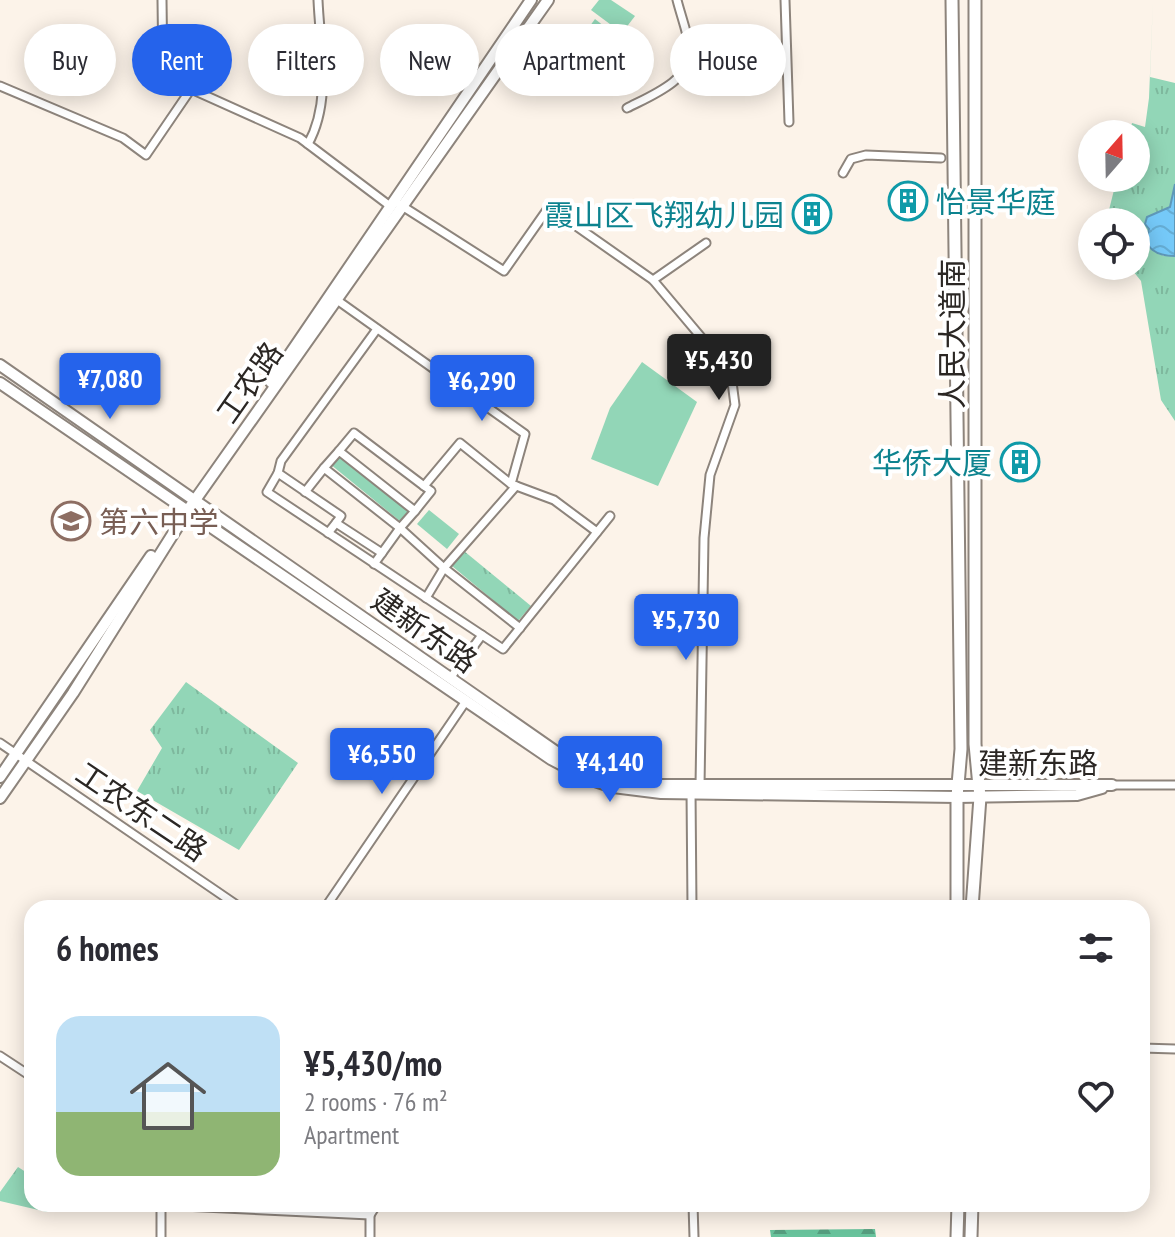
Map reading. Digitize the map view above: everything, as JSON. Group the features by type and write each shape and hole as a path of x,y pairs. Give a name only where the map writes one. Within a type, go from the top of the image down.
{"main road":[{"name":"人民大道南","path":"952,0 961,749 957,900"},
{"name":"人民大道南","path":"973,900 980,791 975,744 975,0"},
{"path":"957,1237 958,1212"},
{"path":"971,1237 972,1212"}],"street":[{"path":"162,0 162,24"},
{"path":"308,144 317,128 323,97 318,0"},
{"name":"工农路","path":"0,798 73,693 192,506 531,0"},
{"name":"工农路","path":"0,777 337,300 395,205 548,0"},
{"path":"627,108 664,89 684,69 691,53 677,0"},
{"path":"785,0 789,122"},
{"path":"0,86 123,138 146,155 186,96"},
{"path":"206,96 308,144 395,205 504,271 549,207 653,280 722,362 732,382 735,405 710,475 704,538 692,900"},
{"path":"843,173 851,159 866,155 941,158"},
{"path":"653,280 706,243"},
{"path":"337,300 525,434 513,485 444,568 426,598"},
{"path":"377,329 281,461 267,492 503,649 610,516"},
{"path":"0,365 192,506"},
{"path":"0,383 192,506"},
{"path":"305,492 354,433 431,491 374,564"},
{"path":"424,486 460,443 513,485 554,500 597,532"},
{"path":"339,451 415,511"},
{"path":"324,468 520,628"},
{"path":"278,473 341,516 328,533"},
{"name":"建新东路","path":"192,506 592,773 617,781 694,789"},
{"name":"建新东路","path":"192,506 551,759 589,779 613,787 1077,795 1112,785"},
{"path":"336,523 382,553"},
{"path":"451,677 482,635"},
{"path":"330,900 466,701"},
{"name":"工农东二路","path":"0,743 229,900"},
{"path":"1112,785 1175,785"},
{"path":"1150,1048 1175,1049"},
{"path":"0,1056 24,1072"},
{"path":"161,1212 161,1237"},
{"path":"313,1212 370,1215"},
{"path":"370,1237 372,1212"},
{"path":"693,1212 694,1237"}],"green space":[{"path":"599,0 611,0 635,16 629,24 610,24 591,10"},
{"path":"1153,0 1150,77 1175,83 1175,184 1170,207 1150,216 1150,208 1110,208 1114,192 1150,192 1150,120 1146,120"},
{"path":"1150,231 1163,256 1175,256 1175,421 1161,400 1141,281 1150,280"},
{"path":"642,362 697,402 658,486 591,459 610,408"},
{"path":"339,453 410,511 401,522 330,464"},
{"path":"429,510 459,534 447,549 417,524"},
{"path":"464,551 531,606 518,621 452,566"},
{"path":"186,682 298,763 239,850 137,791 162,748 150,730"},
{"path":"18,1167 24,1171 24,1207 0,1201 0,1192"},
{"path":"875,1229 876,1237 771,1237 770,1230"}],"water":[{"path":"1175,184 1175,256 1163,255 1150,247 1150,216 1170,207"}],"place":[{"name":"怡景华庭","path":"908,201"},
{"name":"霞山区飞翔幼儿园","path":"812,214"},
{"name":"华侨大厦","path":"1020,462"},
{"name":"第六中学","path":"71,521"}]}
